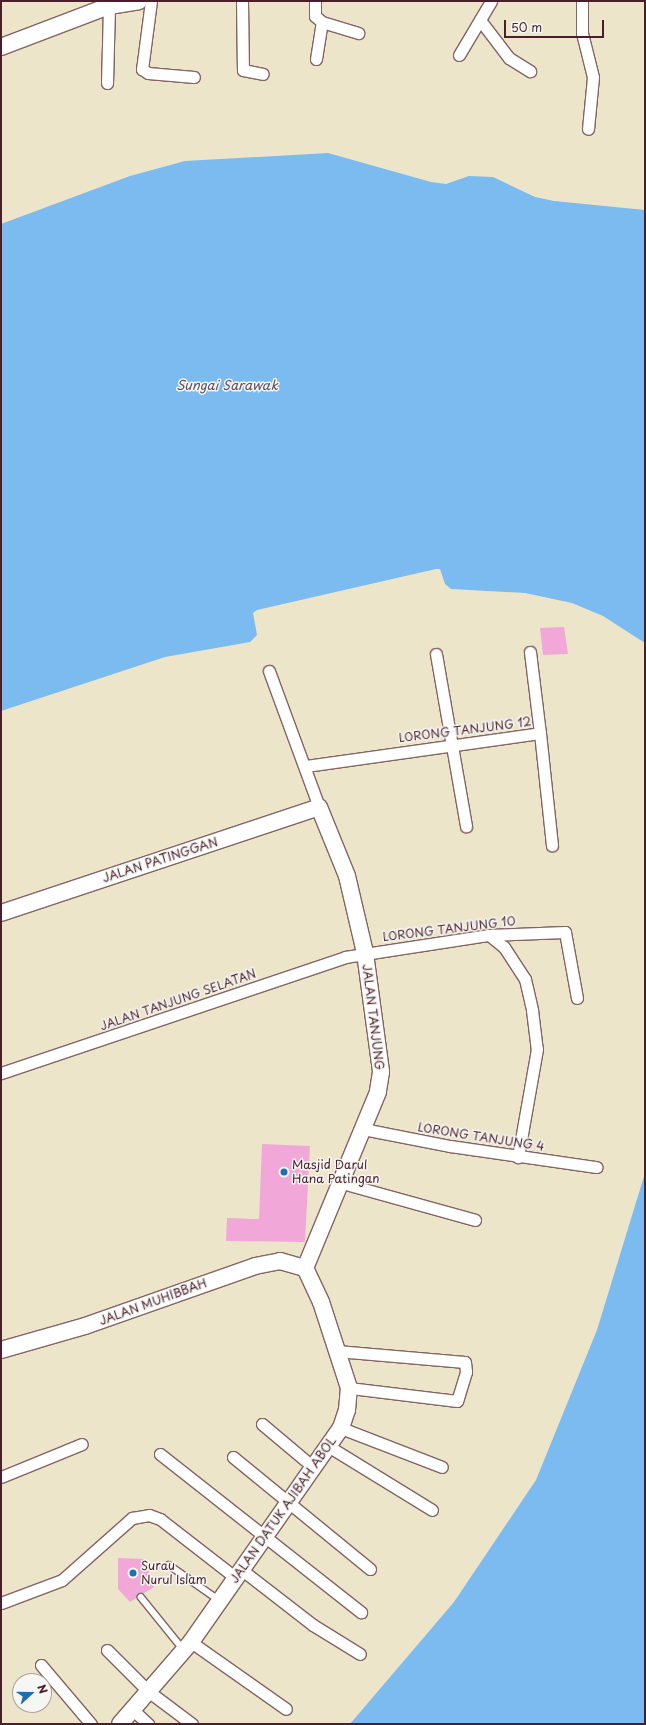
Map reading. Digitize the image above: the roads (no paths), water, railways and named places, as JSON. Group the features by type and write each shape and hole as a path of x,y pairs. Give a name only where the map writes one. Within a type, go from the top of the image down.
{"main road":[{"path":"1,47 109,6 139,1"},
{"name":"JALAN PATINGGAN","path":"1,913 319,807"},
{"name":"JALAN TANJUNG","path":"305,1268 342,1183 378,1092 381,1072 365,953 347,876 319,807"},
{"name":"JALAN MUHIBBAH","path":"1,1350 85,1326 255,1266 280,1261 305,1268"},
{"name":"JALAN DATUK AJIBAH ABOL","path":"120,1724 187,1646 341,1428 347,1410 349,1388 337,1351 305,1268"}],"street":[{"path":"151,1 142,69 148,73 194,76"},
{"path":"242,1 244,70 263,74"},
{"path":"315,1 315,16 322,22 358,33"},
{"path":"458,55 491,1"},
{"path":"582,1 582,33 593,77 588,129"},
{"path":"107,83 109,6"},
{"path":"480,20 509,58 530,71"},
{"path":"316,59 322,22"},
{"path":"530,652 540,733"},
{"path":"436,654 453,744 466,826"},
{"path":"269,671 306,766 319,807"},
{"name":"LORONG TANJUNG 12","path":"306,766 453,744 540,733 552,845"},
{"name":"LORONG TANJUNG 10","path":"365,953 489,935 566,932 577,998"},
{"path":"489,935 504,947 522,974 532,1010 537,1049 518,1157"},
{"name":"JALAN TANJUNG SELATAN","path":"1,1073 365,953"},
{"name":"LORONG TANJUNG 4","path":"363,1129 518,1157 596,1167"},
{"path":"342,1183 475,1220"},
{"path":"337,1351 465,1362 466,1372 457,1401 349,1388"},
{"path":"262,1424 313,1468"},
{"path":"341,1428 442,1467"},
{"path":"1,1477 82,1444"},
{"path":"328,1446 432,1510"},
{"path":"160,1454 265,1535 361,1612"},
{"path":"234,1457 370,1569"},
{"path":"1,1603 62,1580 132,1518 149,1515 160,1519 313,1625 360,1654"},
{"path":"187,1646 286,1709"},
{"path":"107,1650 148,1691 192,1724"},
{"path":"41,1665 91,1724"},
{"path":"133,1710 148,1724"}],"lane":[{"path":"169,1565 220,1601"},
{"path":"141,1597 187,1646"}],"water":[{"name":"Sungai Sarawak","path":"328,153 431,182 446,184 469,176 493,177 535,197 554,201 645,210 645,643 603,616 572,603 525,593 451,589 445,584 440,569 436,569 257,610 253,613 257,635 250,642 165,657 1,711 1,224 130,176 185,161"},
{"path":"645,1173 645,1724 350,1724 454,1602 536,1480 597,1330"}],"place":[{"name":"Masjid Darul Hana Patingan","path":"284,1172"},
{"name":"Surau Nurul Islam","path":"133,1573"}]}
